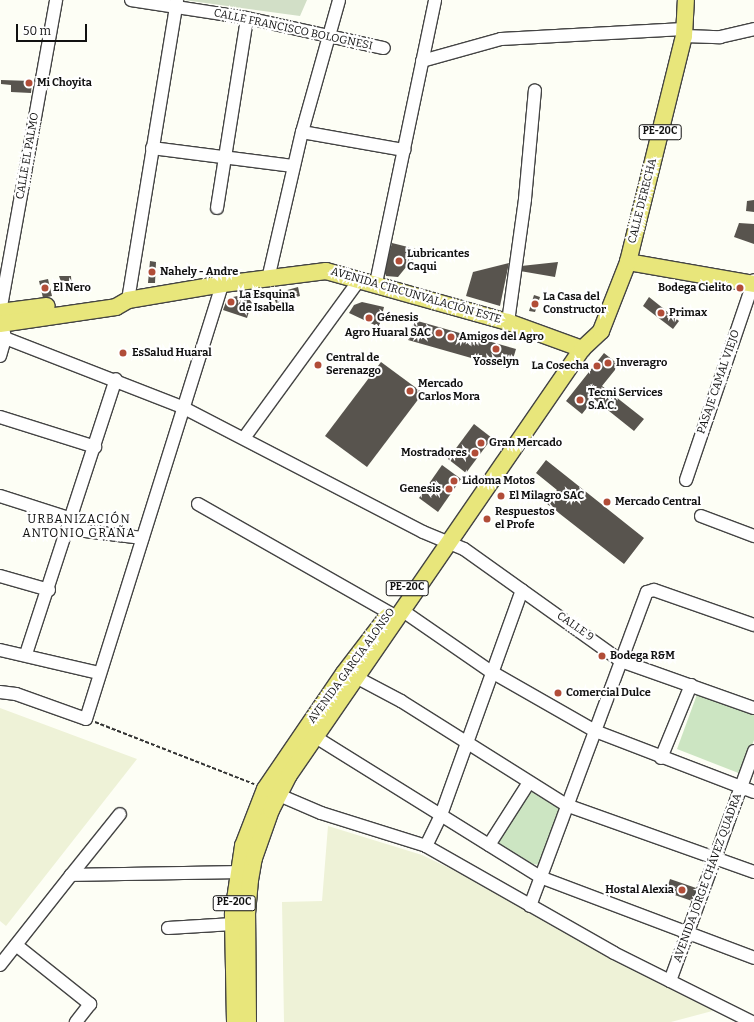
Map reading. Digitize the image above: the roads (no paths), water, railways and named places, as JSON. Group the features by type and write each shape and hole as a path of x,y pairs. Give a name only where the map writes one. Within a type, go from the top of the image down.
{"main road":[{"name":"CALLE DERECHA","path":"628,262 684,33 686,0"},
{"path":"628,262 754,282"},
{"name":"AVENIDA GARCIA ALONSO","path":"272,792 351,674 397,612 529,415 555,391 582,349 601,331 628,262"},
{"name":"AVENIDA CIRCUNVALACIÓN ESTE","path":"0,312 116,298 128,300 222,284 326,271 376,283 508,322 582,349"},
{"name":"AVENIDA CIRCUNVALACIÓN ESTE","path":"2,329 116,307 128,300"},
{"name":"PE-20C","path":"235,1022 233,924 237,872 272,792"},
{"name":"PE-20C","path":"248,1022 247,914 250,880 254,858 272,792"}],"street":[{"name":"CALLE EL PALMO","path":"0,356 2,329 0,312 56,0"},
{"name":"CALLE FRANCISCO BOLOGNESI","path":"131,0 176,4 384,48"},
{"path":"268,279 302,132 339,0"},
{"path":"376,283 434,0"},
{"path":"128,300 176,4"},
{"path":"217,208 247,18"},
{"path":"422,61 501,39 684,33 720,37 754,29"},
{"path":"508,322 525,199 535,90"},
{"path":"302,132 404,150"},
{"path":"152,148 225,156 294,166"},
{"path":"244,438 360,279"},
{"name":"PASAJE CAMAL VIEJO","path":"686,480 754,282"},
{"path":"0,692 16,694 86,719 182,407 222,284"},
{"name":"CALLE 9","path":"2,329 182,407 445,541 464,549 621,660 754,708"},
{"path":"26,654 49,590 116,379"},
{"path":"0,417 95,447"},
{"path":"0,496 70,524 142,538"},
{"path":"198,504 397,612 490,671 595,731 661,758 754,792"},
{"path":"702,516 754,536"},
{"path":"0,576 49,590"},
{"path":"426,846 441,815 490,671 522,590"},
{"path":"530,906 566,805 647,592 654,590 754,625"},
{"path":"0,650 26,654 99,673"},
{"path":"351,674 465,742 528,784 566,805 754,872"},
{"path":"661,758 691,685"},
{"path":"310,734 540,877 754,958"},
{"name":"AVENIDA JORGE CHÁVEZ QUADRA","path":"670,981 754,752"},
{"path":"490,845 528,784"},
{"path":"272,792 322,813 426,846 530,906 670,981 752,1022"},
{"path":"0,965 120,814"},
{"path":"71,875 237,872"},
{"path":"168,928 233,924"},
{"path":"16,945 90,1004 76,1022"}],"place":[{"name":"Mi Choyita","path":"29,83"},
{"name":"Lubricantes Caqui","path":"399,261"},
{"name":"Nahely - Andre","path":"152,272"},
{"name":"El Nero","path":"45,288"},
{"name":"Bodega Cielito","path":"740,288"},
{"name":"La Esquina de Isabella","path":"231,302"},
{"name":"La Casa del Constructor","path":"535,304"},
{"name":"Primax","path":"661,313"},
{"name":"Génesis","path":"369,318"},
{"name":"Agro Huaral SAC","path":"439,333"},
{"name":"Amigos del Agro","path":"451,337"},
{"name":"Yosselyn","path":"496,349"},
{"name":"EsSalud Huaral","path":"123,353"},
{"name":"Inveragro","path":"608,363"},
{"name":"Central de Serenazgo","path":"318,365"},
{"name":"La Cosecha","path":"597,366"},
{"name":"Mercado Carlos Mora","path":"410,391"},
{"name":"Tecni Services S.A.C.","path":"580,400"},
{"name":"Gran Mercado","path":"481,443"},
{"name":"Mostradores","path":"475,453"},
{"name":"Lidoma Motos","path":"454,481"},
{"name":"Genesis","path":"449,489"},
{"name":"El Milagro SAC","path":"501,496"},
{"name":"Mercado Central","path":"607,502"},
{"name":"Respuestos el Profe","path":"487,519"},
{"name":"Bodega R&M","path":"602,656"},
{"name":"Comercial Dulce","path":"558,693"},
{"name":"Hostal Alexia","path":"682,890"}],"district":[{"name":"URBANIZACIÓN ANTONIO GRAÑA","path":"79,527"}]}
